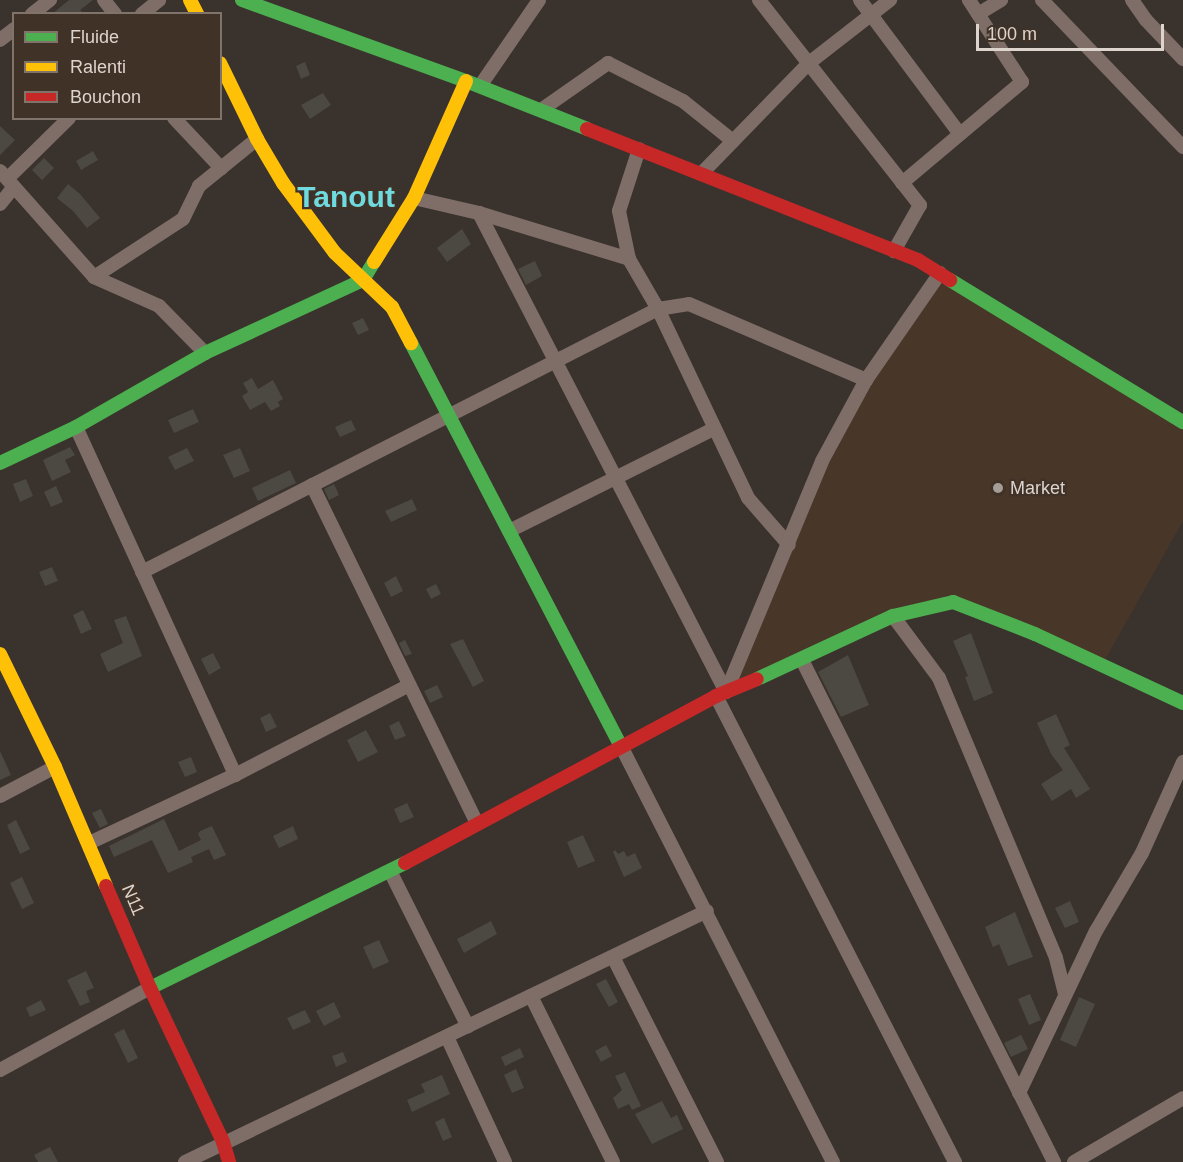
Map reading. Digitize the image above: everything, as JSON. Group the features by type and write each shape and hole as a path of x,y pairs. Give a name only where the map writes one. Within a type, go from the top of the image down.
{"street":[{"path":"144,12 159,0"},
{"path":"242,0 480,86 918,260 1183,422"},
{"path":"480,86 539,0"},
{"path":"759,0 920,205 894,251"},
{"path":"860,0 960,134"},
{"path":"701,174 809,63 890,0"},
{"path":"902,183 1022,82 969,0"},
{"path":"978,14 1001,0"},
{"path":"1042,0 1183,147"},
{"path":"1132,0 1146,20 1183,59"},
{"path":"0,40 12,31"},
{"path":"541,110 608,63 683,101 733,141"},
{"path":"222,67 257,139 283,183 335,253 392,308 707,911 833,1162"},
{"path":"0,463 76,427 205,353 363,280 414,198 466,81"},
{"path":"0,204 7,179 67,120"},
{"path":"176,120 221,168"},
{"path":"94,277 183,219 199,186 257,139"},
{"path":"639,149 619,211 629,259 658,309 748,498 789,545"},
{"path":"7,179 94,277 159,306 205,353"},
{"path":"414,198 478,213 629,259"},
{"path":"478,213 556,361 955,1162"},
{"path":"721,694 789,545 822,461 866,380 940,273"},
{"path":"142,572 658,309 689,304 866,380"},
{"path":"76,427 235,775"},
{"path":"509,531 714,429"},
{"path":"312,485 477,824"},
{"path":"0,1070 150,988 390,871 721,694 802,660 893,616 953,602 1035,634 1183,703"},
{"path":"893,616 939,678 1056,958 1065,993"},
{"name":"N11","path":"0,654 55,767 150,988 223,1142 229,1162"},
{"path":"802,660 1054,1162"},
{"path":"89,843 235,775 410,685"},
{"path":"1019,1093 1096,931 1142,853 1183,762"},
{"path":"0,796 55,767"},
{"path":"390,871 468,1027"},
{"path":"185,1162 707,911"},
{"path":"613,957 717,1162"},
{"path":"531,996 613,1162"},
{"path":"447,1037 505,1162"},
{"path":"1074,1162 1183,1098"}],"shaded area":[{"name":"Market","path":"940,273 1183,422 1183,521 1102,665 953,602 731,685 825,455"}],"building":[{"path":"69,0 93,0 80,10 82,12 54,12"},
{"path":"305,62 310,75 301,79 296,66"},
{"path":"323,93 331,105 310,119 301,105"},
{"path":"0,126 15,140 0,155"},
{"path":"93,151 98,160 81,170 76,161"},
{"path":"44,158 54,168 42,180 32,170"},
{"path":"68,184 80,194 100,218 87,228 73,211 57,198"},
{"path":"462,229 471,244 447,262 437,248"},
{"path":"535,261 542,276 526,285 518,269"},
{"path":"363,318 369,330 358,335 352,323"},
{"path":"252,378 258,389 273,380 283,399 278,402 280,406 271,411 265,402 250,410 242,396 248,392 243,383"},
{"path":"193,409 199,422 174,433 168,420"},
{"path":"351,420 356,430 340,437 335,427"},
{"path":"70,447 75,455 65,460 71,472 52,481 43,460"},
{"path":"187,448 194,461 175,470 168,457"},
{"path":"240,448 250,471 234,478 223,455"},
{"path":"290,470 296,483 258,501 252,488"},
{"path":"26,479 33,496 20,502 13,484"},
{"path":"334,484 339,495 329,500 324,489"},
{"path":"56,486 63,502 51,507 44,492"},
{"path":"412,499 417,510 391,522 385,511"},
{"path":"52,567 58,581 45,586 39,572"},
{"path":"396,576 403,591 391,597 384,583"},
{"path":"436,584 441,594 431,599 426,589"},
{"path":"83,610 92,629 81,634 73,615"},
{"path":"126,616 142,656 108,672 100,654 123,643 114,620"},
{"path":"971,633 993,693 974,701 965,677 968,676 953,641"},
{"path":"463,639 484,681 473,687 450,644"},
{"path":"405,640 412,654 405,656 399,643"},
{"path":"213,653 221,668 209,675 201,659"},
{"path":"848,655 869,705 841,717 818,672"},
{"path":"437,685 443,697 430,703 424,691"},
{"path":"270,713 277,727 266,732 260,718"},
{"path":"1056,714 1070,745 1064,748 1090,789 1076,798 1071,789 1052,801 1041,784 1063,770 1051,754 1037,723"},
{"path":"399,721 406,736 395,740 389,726"},
{"path":"366,730 378,752 358,762 347,740"},
{"path":"0,751 11,775 0,780"},
{"path":"191,757 197,772 185,777 178,762"},
{"path":"407,803 414,817 400,823 394,809"},
{"path":"101,809 108,824 100,828 92,813"},
{"path":"164,819 179,851 201,840 198,834 200,831 212,826 226,855 214,860 209,849 191,857 193,862 168,873 152,840 114,857 109,846"},
{"path":"16,820 30,849 20,854 7,825"},
{"path":"293,826 298,839 279,848 273,836"},
{"path":"583,835 595,861 578,868 567,842"},
{"path":"615,850 618,854 624,851 627,857 635,853 642,868 624,877 613,852"},
{"path":"22,877 34,903 22,909 10,883"},
{"path":"1070,901 1079,922 1065,928 1055,908"},
{"path":"1015,912 1033,957 1008,966 999,944 993,947 985,927"},
{"path":"491,921 497,934 464,953 457,939"},
{"path":"379,940 389,962 373,969 363,947"},
{"path":"86,971 94,988 86,991 90,1002 80,1006 67,980"},
{"path":"606,979 618,1002 609,1007 596,984"},
{"path":"1030,994 1041,1020 1029,1025 1018,999"},
{"path":"1079,997 1095,1004 1076,1047 1060,1040"},
{"path":"41,1000 46,1010 30,1017 26,1008"},
{"path":"334,1002 341,1017 324,1026 316,1011"},
{"path":"305,1010 311,1022 293,1030 287,1018"},
{"path":"124,1029 138,1058 128,1063 114,1034"},
{"path":"1021,1035 1028,1049 1011,1057 1004,1043"},
{"path":"606,1045 612,1056 601,1062 595,1051"},
{"path":"520,1048 524,1057 505,1066 501,1057"},
{"path":"343,1052 347,1062 336,1067 332,1056"},
{"path":"516,1069 524,1088 512,1093 504,1075"},
{"path":"625,1072 641,1106 632,1110 629,1104 618,1109 613,1098 622,1090 615,1076"},
{"path":"442,1075 450,1094 412,1112 407,1100 425,1092 421,1084"},
{"path":"662,1101 671,1118 677,1115 683,1129 652,1144 635,1114"},
{"path":"444,1118 452,1137 443,1141 435,1122"},
{"path":"50,1147 58,1162 38,1162 34,1155"}],"traffic: fast":[{"path":"242,0 466,81 587,129"},
{"path":"0,463 76,427 205,353 363,280 374,262"},
{"path":"950,280 1183,422"},
{"path":"411,343 621,746"},
{"path":"757,679 893,616 953,602 1035,634 1183,703"},
{"path":"150,988 405,863"}],"traffic: slow":[{"path":"190,0 196,12"},
{"path":"222,67 257,139 283,183 335,253 392,307 411,343"},
{"path":"374,262 414,198 466,81"},
{"path":"0,654 55,767 106,886"}],"traffic: jam":[{"path":"587,129 918,260 950,280"},
{"path":"405,863 716,696 757,679"},
{"path":"106,886 150,988 223,1142 229,1162"}],"place":[{"name":"Market","path":"998,488"}],"district":[{"name":"Tanout","path":"346,197"}]}
